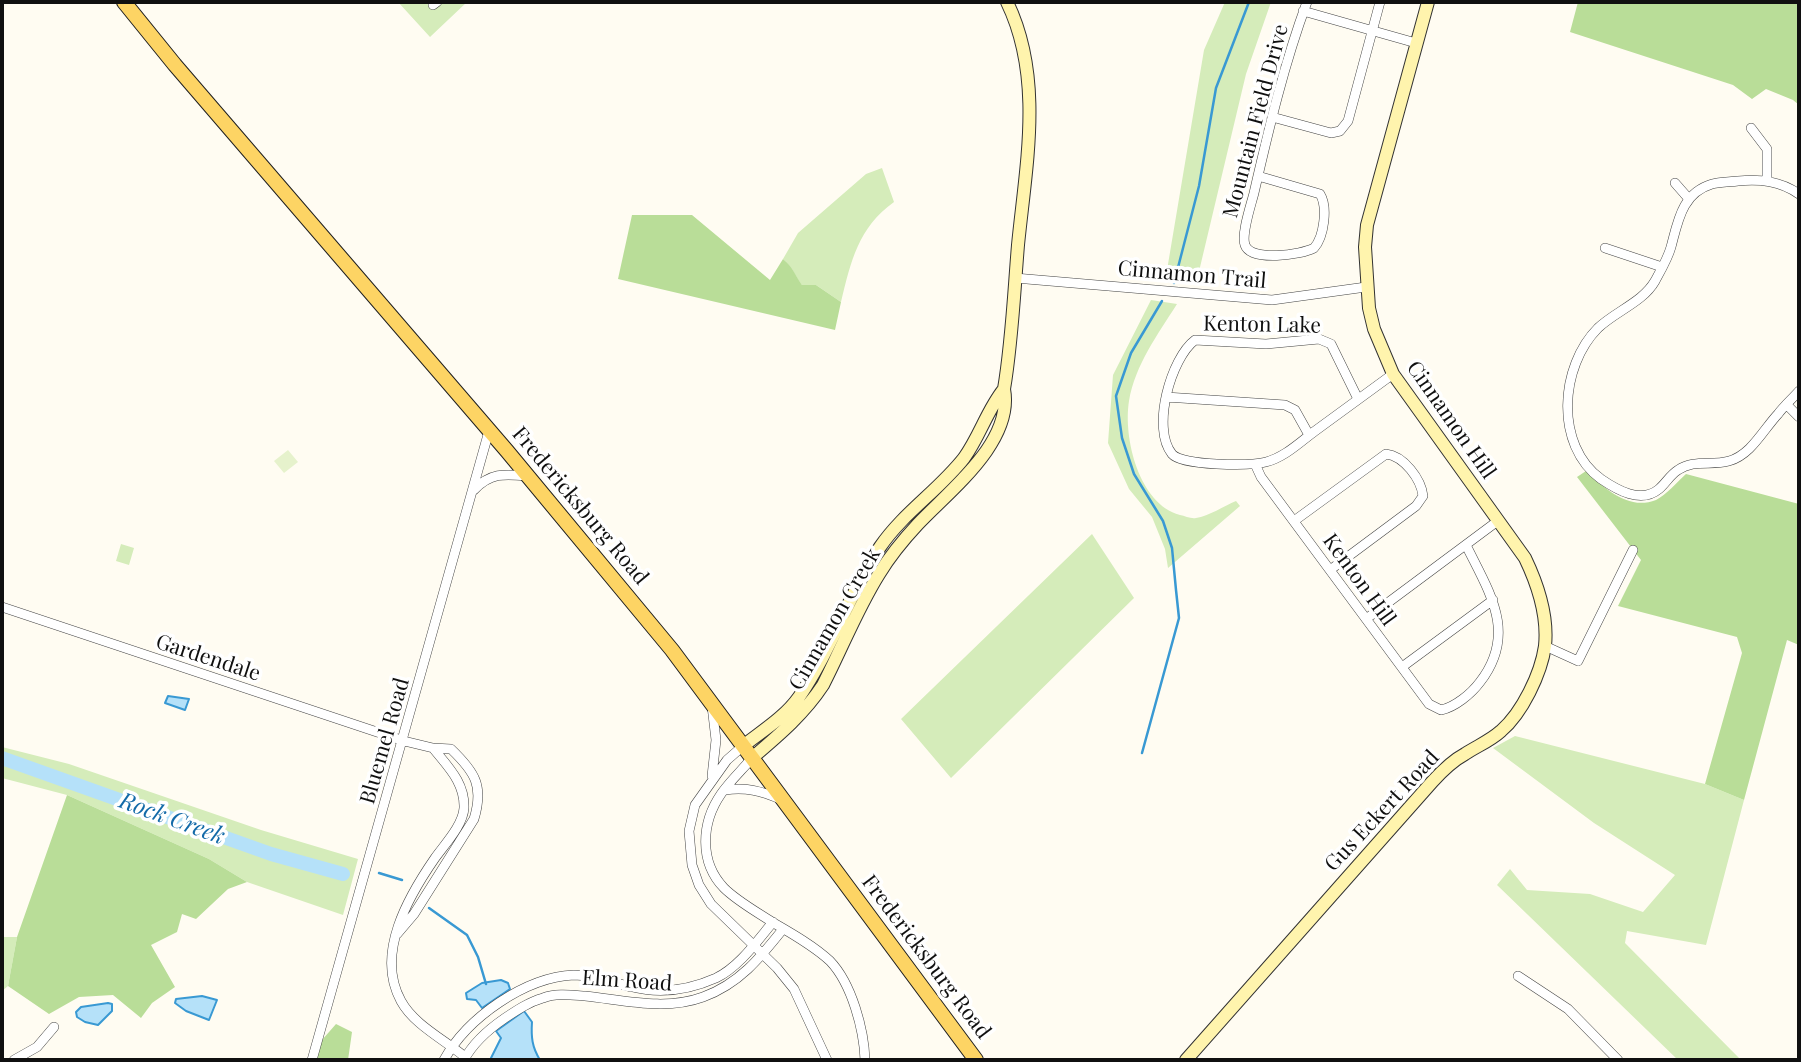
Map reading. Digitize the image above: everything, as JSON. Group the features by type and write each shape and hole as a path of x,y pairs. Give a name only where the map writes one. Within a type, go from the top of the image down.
{"main road":[{"name":"Fredericksburg Road","path":"124,2 673,650 976,1060"}],"street":[{"name":"Cinnamon Creek","path":"748,752 796,721 813,700 879,573 918,524 966,477 996,432 1006,403 1004,389 1028,138 1030,87 1020,32 1007,2"},
{"path":"1272,117 1331,133 1340,131 1348,121 1380,2"},
{"name":"Cinnamon Hill","path":"1428,2 1367,225 1366,287 1374,329 1393,374 1518,547 1534,576 1542,605 1545,646"},
{"path":"1305,7 1416,43"},
{"name":"Mountain Field Drive","path":"1258,176 1320,194 1325,204 1318,244 1310,250 1261,256 1252,254 1247,249 1244,238 1258,176 1272,117 1280,80 1305,7"},
{"path":"1751,128 1767,149 1767,180"},
{"path":"1798,191 1767,180 1714,184 1689,199 1677,222 1670,250 1647,292 1597,329 1582,351 1568,394 1567,418 1571,437 1589,469 1621,491 1642,496 1660,488 1676,471 1687,465 1737,458 1757,440 1799,391"},
{"path":"1675,183 1689,199"},
{"path":"1605,248 1662,267"},
{"name":"Cinnamon Trail","path":"1015,278 1272,300 1366,287"},
{"name":"Kenton Lake","path":"1166,397 1175,369 1195,340 1266,344 1319,339 1331,344 1358,399"},
{"path":"1309,435 1295,410 1285,405 1166,397 1164,429 1166,442 1174,456 1179,459 1255,464 1281,455 1309,435 1358,399 1393,374"},
{"name":"Cinnamon Creek","path":"748,752 798,698 851,596 882,544 907,514 954,470 975,441 993,402 1004,389"},
{"path":"1787,405 1799,417"},
{"path":"984,426 996,432"},
{"name":"Bluemel Road","path":"312,1060 404,741 489,431"},
{"path":"1294,521 1381,456 1391,454 1411,472 1422,490 1421,501 1330,570"},
{"name":"Kenton Hill","path":"1255,464 1261,477 1429,704 1441,710 1456,703 1478,686 1493,660 1499,634 1493,600"},
{"path":"473,491 488,477 499,474 528,476"},
{"path":"1366,619 1499,520"},
{"path":"1402,667 1493,600 1466,545"},
{"path":"1545,646 1578,661 1633,550"},
{"name":"Gardendale","path":"2,607 404,741 451,749 475,776 479,791 478,805 469,830 414,914 397,934"},
{"name":"Gus Eckert Road","path":"1186,1060 1432,782 1453,761 1490,740 1510,722 1527,697 1545,646"},
{"path":"818,664 830,670"},
{"path":"712,705 716,740 712,779"},
{"path":"433,748 454,773 462,789 464,809 454,832 421,878 405,911 391,953 391,968 401,1002 412,1016 452,1045 465,1059"},
{"path":"748,752 727,760 695,805 689,822 692,865 710,904 763,954 794,989 827,1060"},
{"path":"748,752 707,821 705,841 708,861 725,889 831,962 857,1013 864,1039 865,1060"},
{"path":"725,790 754,789 783,800"},
{"name":"Elm Road","path":"444,1060 452,1045 484,1013 515,993 550,980 574,975 645,990 666,991 717,978 753,945 773,922"},
{"name":"Elm Road","path":"465,1059 490,1028 522,1007 544,997 564,994 672,1004 702,998 731,984 763,954 783,929"},
{"path":"1518,976 1567,1009 1618,1060"},
{"path":"14,1060 31,1056 54,1027"}],"green space":[{"path":"398,2 467,2 430,37"},
{"path":"1225,2 1271,2 1246,74 1196,284 1165,282 1204,50"},
{"path":"1578,2 1799,2 1799,105 1766,89 1752,99 1733,85 1570,32"},
{"path":"882,168 894,202 864,234 853,259 841,302 816,285 802,285 783,259 798,233 866,174"},
{"path":"632,215 692,215 770,280 783,259 802,285 816,285 841,302 835,330 618,279"},
{"path":"1151,300 1177,304 1148,350 1132,388 1128,416 1129,433 1137,468 1154,498 1180,515 1201,517 1236,501 1240,506 1168,568 1165,549 1152,517 1129,489 1108,443 1113,375"},
{"path":"288,450 298,462 284,473 274,461"},
{"path":"1586,471 1618,496 1636,503 1656,500 1686,474 1799,504 1799,645 1787,640 1744,800 1705,784 1742,653 1737,637 1618,606 1641,560 1577,477"},
{"path":"1092,534 1134,598 951,778 901,719"},
{"path":"121,544 134,548 129,565 116,561"},
{"path":"1515,736 1705,784 1744,800 1706,945 1627,931 1625,943 1741,1060 1678,1060 1497,885 1510,869 1527,890 1590,894 1643,912 1675,875 1594,823 1493,748"},
{"path":"2,747 69,764 261,830 358,859 343,915 247,882 209,859 67,795 2,778"},
{"path":"67,795 209,859 247,882 228,889 196,919 182,914 177,932 151,945 175,987 152,1003 141,1018 113,995 79,997 49,1014 8,986 17,937"},
{"path":"2,937 17,937 8,986 2,991"},
{"path":"336,1024 352,1032 348,1060 316,1060 322,1040"}],"water":[{"path":"168,696 189,699 185,710 165,703"},
{"path":"501,980 508,983 510,989 482,1008 476,1000 467,999 466,993 482,983"},
{"path":"202,996 217,1000 209,1020 186,1011 175,1003 176,999"},
{"path":"112,1004 112,1011 98,1025 77,1017 76,1012 81,1007"},
{"path":"524,1011 532,1022 533,1042 540,1060 490,1060 501,1038 496,1031"}],"waterway":[{"path":"1174,283 1199,186 1216,88 1249,2"},
{"path":"1142,753 1179,618 1172,548 1163,521 1134,474 1122,438 1116,396 1131,353 1162,301"},
{"name":"Rock Creek","path":"2,758 271,854 343,874"},
{"name":"Rock Creek","path":"379,873 402,880"},
{"name":"Rock Creek","path":"429,908 467,935 478,957 486,984"}]}
